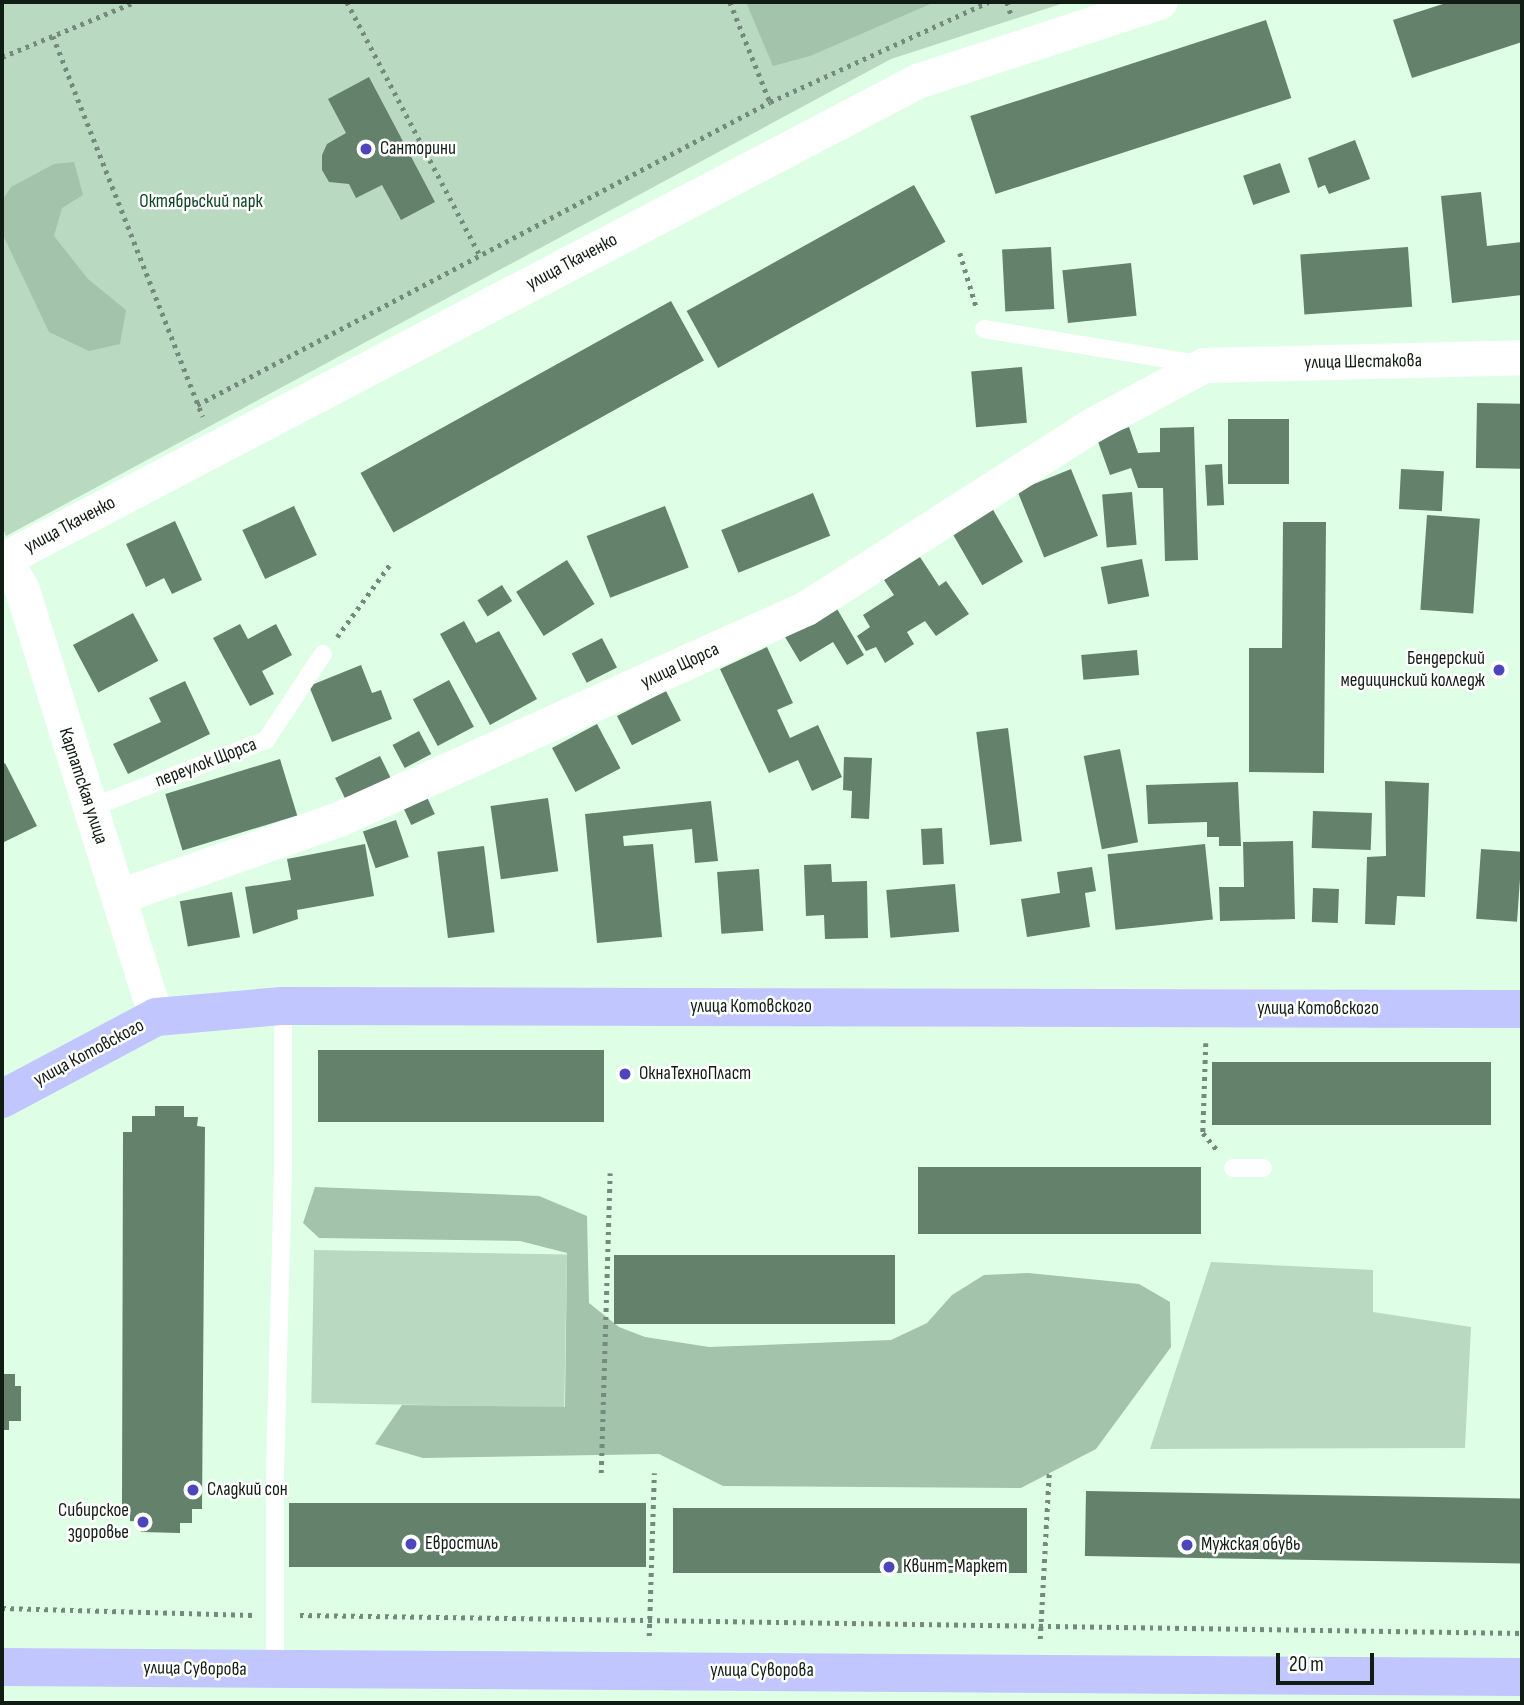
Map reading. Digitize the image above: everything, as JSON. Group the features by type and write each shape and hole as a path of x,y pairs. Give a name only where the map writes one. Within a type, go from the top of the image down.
{"main road":[{"name":"улица Котовского","path":"2,1099 156,1017 283,1006 1522,1009"},
{"name":"улица Суворова","path":"2,1667 275,1671 649,1670 1522,1677"}],"street":[{"name":"улица Ткаченко","path":"3,557 917,81 1159,2"},
{"name":"улица Шестакова","path":"1204,365 1522,358"},
{"name":"улица Щорса","path":"120,896 341,818 806,608 1092,425 1204,365"},
{"name":"Карпатская улица","path":"3,557 22,590 156,1017"}],"lane":[{"path":"984,329 1204,365"},
{"name":"переулок Щорса","path":"90,808 266,740 323,654"},
{"path":"275,1671 275,1474 284,1175 283,1006"},
{"path":"1233,1168 1263,1168"}],"path":[{"path":"2,57 135,2"},
{"path":"346,2 480,255"},
{"path":"730,2 770,102"},
{"path":"53,36 197,405 770,102 988,2"},
{"path":"960,253 984,329"},
{"path":"323,654 391,563"},
{"path":"1206,1033 1203,1133 1233,1168"},
{"path":"601,1473 610,1173"},
{"path":"1038,1673 1049,1472"},
{"path":"649,1670 654,1473"},
{"path":"2,1608 275,1615 1522,1633"}],"green space":[{"name":"Октябрьский парк","path":"2,2 1067,2 891,59 6,536 2,526"},
{"path":"746,2 935,2 810,56 773,66"},
{"path":"74,162 83,195 62,208 54,236 88,279 126,310 120,344 89,351 49,332 2,233 2,201 11,187 54,164"},
{"path":"315,1187 539,1196 587,1216 589,1303 619,1327 645,1337 709,1347 891,1340 927,1323 952,1295 984,1275 1028,1273 1139,1284 1170,1302 1171,1347 1096,1449 1021,1488 723,1486 659,1454 423,1458 375,1444 402,1405 565,1407 567,1253 520,1241 319,1238 303,1223"},
{"path":"314,1250 567,1254 564,1407 311,1403"},
{"path":"1211,1262 1373,1270 1373,1312 1471,1327 1465,1448 1150,1449"}],"building":[{"path":"1449,2 1522,2 1522,42 1412,78 1393,20"},
{"path":"1266,20 1291,98 996,194 970,116"},
{"name":"Санторини","path":"369,77 435,202 401,220 382,185 356,198 349,184 329,182 322,170 322,155 327,144 346,133 328,99"},
{"path":"1355,140 1370,179 1329,194 1325,185 1318,188 1308,158"},
{"path":"1280,163 1290,192 1253,205 1243,176"},
{"path":"914,185 946,242 718,368 687,311"},
{"path":"1481,192 1487,246 1522,242 1522,295 1452,303 1441,196"},
{"path":"1051,247 1054,309 1005,311 1002,250"},
{"path":"1408,247 1412,307 1304,314 1300,255"},
{"path":"1131,263 1137,316 1068,323 1062,270"},
{"path":"671,301 704,360 393,533 361,473"},
{"path":"1022,367 1027,423 976,427 971,371"},
{"path":"1477,403 1522,404 1521,469 1476,468"},
{"path":"1228,419 1289,419 1289,484 1228,484"},
{"path":"1129,427 1138,453 1160,452 1160,428 1194,427 1198,560 1165,561 1163,488 1138,488 1131,468 1110,475 1097,439"},
{"path":"1222,464 1224,505 1207,506 1205,465"},
{"path":"1071,469 1098,536 1044,557 1017,491"},
{"path":"1401,469 1444,471 1442,511 1399,509"},
{"path":"1132,492 1137,545 1107,547 1102,495"},
{"path":"813,493 830,536 738,573 721,530"},
{"path":"294,506 317,555 265,579 242,530"},
{"path":"665,506 689,568 610,598 587,536"},
{"path":"992,508 1023,562 982,585 951,532"},
{"path":"1427,515 1480,519 1473,613 1420,610"},
{"path":"175,521 202,580 172,594 164,578 146,587 126,544"},
{"path":"1283,522 1326,522 1324,773 1249,772 1249,648 1282,648"},
{"path":"920,557 939,586 946,581 969,614 936,636 925,621 907,632 914,644 885,663 876,647 866,651 857,636 870,627 863,615 894,595 884,580"},
{"path":"1142,559 1149,596 1108,604 1101,567"},
{"path":"567,560 595,604 544,636 516,592"},
{"path":"502,585 512,601 487,616 477,600"},
{"path":"836,607 864,655 847,665 833,642 800,662 785,637"},
{"path":"133,613 158,661 98,693 73,645"},
{"path":"464,621 476,643 499,631 537,699 490,725 440,634"},
{"path":"240,624 248,639 276,624 292,655 262,671 274,694 250,706 213,638"},
{"path":"602,638 617,667 587,683 572,653"},
{"path":"767,647 793,703 777,710 790,738 818,725 842,777 812,791 798,760 769,773 720,669"},
{"path":"1137,650 1139,675 1083,680 1081,655"},
{"path":"361,665 372,693 381,690 392,719 332,742 309,686"},
{"path":"449,680 474,727 438,746 413,699"},
{"path":"185,681 210,734 128,774 113,744 161,722 149,698"},
{"path":"666,691 681,720 632,745 617,716"},
{"path":"597,724 620,768 575,792 552,748"},
{"path":"1008,728 1022,841 990,845 976,732"},
{"path":"419,731 431,754 405,768 393,745"},
{"path":"1120,749 1138,842 1102,849 1084,756"},
{"path":"380,756 392,781 347,803 335,778"},
{"path":"844,757 872,758 869,819 851,818 852,791 843,790"},
{"path":"280,759 297,815 182,851 165,794"},
{"path":"5,763 37,826 2,843 2,765"},
{"path":"1385,781 1429,783 1425,897 1397,896 1395,925 1365,924 1367,857 1386,856"},
{"path":"1238,782 1241,846 1219,846 1219,837 1207,837 1207,822 1148,824 1146,785"},
{"path":"426,795 435,814 411,825 402,806"},
{"path":"548,798 558,871 501,879 491,806"},
{"path":"711,801 718,861 695,863 692,829 623,836 624,846 653,844 662,937 597,943 585,814"},
{"path":"1313,811 1372,813 1371,850 1312,848"},
{"path":"396,820 409,857 376,868 363,831"},
{"path":"942,828 944,864 923,865 921,829"},
{"path":"1293,841 1295,919 1220,921 1219,887 1244,887 1243,842"},
{"path":"365,844 374,896 297,910 298,919 253,934 245,887 291,880 287,859"},
{"path":"1205,844 1213,920 1115,930 1108,854"},
{"path":"484,846 495,932 448,938 437,852"},
{"path":"1481,849 1522,852 1517,922 1476,919"},
{"path":"831,864 832,882 867,881 868,938 825,939 824,915 806,916 804,865"},
{"path":"1092,867 1096,891 1085,893 1090,927 1027,937 1021,899 1060,893 1057,872"},
{"path":"759,869 763,931 721,934 717,872"},
{"path":"955,884 959,932 890,938 886,890"},
{"path":"1313,888 1339,889 1338,923 1312,922"},
{"path":"232,892 240,937 188,947 180,901"},
{"path":"318,1050 604,1050 604,1122 318,1122"},
{"path":"1212,1062 1491,1062 1491,1125 1212,1125"},
{"path":"155,1106 184,1106 184,1117 198,1117 197,1126 205,1127 202,1509 192,1509 192,1523 180,1523 180,1533 141,1532 141,1522 130,1521 130,1507 122,1507 123,1132 132,1132 132,1116 155,1116"},
{"path":"918,1167 1201,1167 1201,1234 918,1234"},
{"path":"614,1255 895,1255 895,1324 614,1324"},
{"path":"2,1374 15,1374 15,1386 21,1386 21,1421 9,1421 9,1430 2,1430"},
{"path":"1086,1491 1522,1499 1521,1564 1085,1556"},
{"path":"289,1503 646,1503 646,1567 289,1567"},
{"path":"673,1508 1027,1508 1027,1573 673,1573"}],"place":[{"name":"Санторини","path":"366,149"},
{"name":"Бендерский медицинский колледж","path":"1499,670"},
{"name":"ОкнаТехноПласт","path":"625,1074"},
{"name":"Сладкий сон","path":"193,1490"},
{"name":"Сибирское здоровье","path":"143,1522"},
{"name":"Евростиль","path":"411,1544"},
{"name":"Мужская обувь","path":"1187,1545"},
{"name":"Квинт-Маркет","path":"889,1567"}]}
